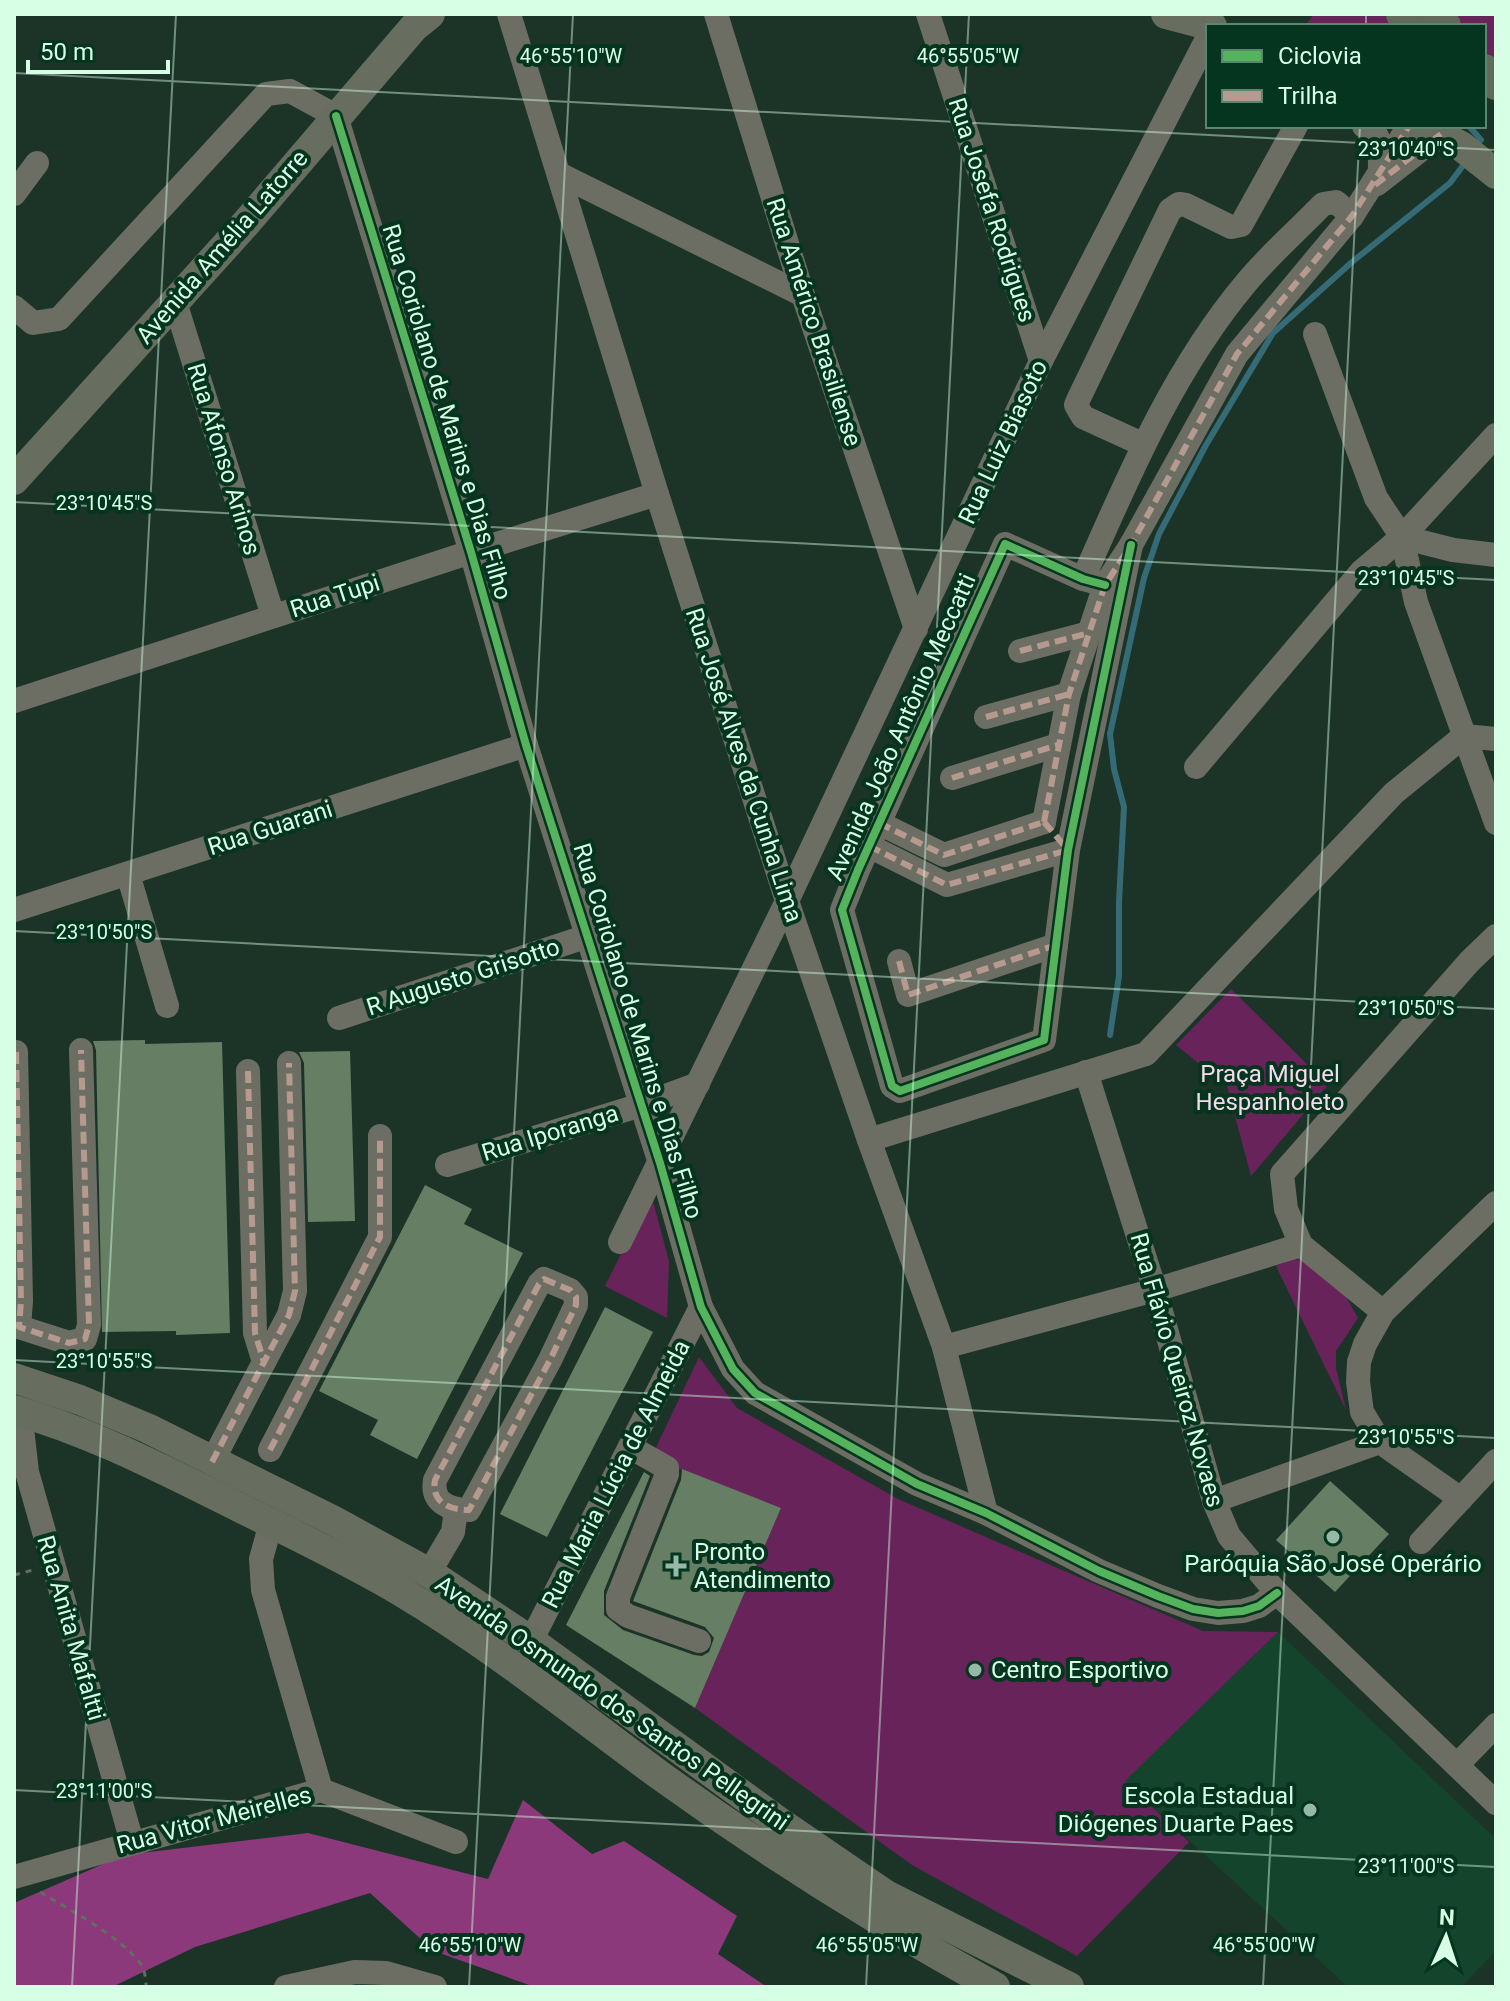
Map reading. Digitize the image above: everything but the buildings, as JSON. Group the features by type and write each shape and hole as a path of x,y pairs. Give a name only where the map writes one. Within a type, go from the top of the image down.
{"main road":[{"name":"Avenida Amélia Latorre","path":"14,480 175,302 414,27 430,14"},
{"path":"1166,14 1206,24"},
{"path":"1432,130 1484,162 1496,174"},
{"name":"Avenida Osmundo dos Santos Pellegrini","path":"14,1378 80,1400 133,1423 334,1521 429,1573 531,1641 782,1824 886,1895 1069,1987"},
{"name":"Avenida Osmundo dos Santos Pellegrini","path":"17,1410 141,1458 414,1600 489,1648 660,1775 895,1932 995,1987"},
{"path":"660,1775 707,1790 716,1787 722,1779"}],"street":[{"name":"Rua José Alves da Cunha Lima","path":"509,14 787,901 944,1347 986,1513"},
{"name":"Rua Américo Brasiliense","path":"716,14 803,295 916,629"},
{"name":"Rua Josefa Rodrigues","path":"928,14 1041,361"},
{"name":"Rua Luiz Biasoto","path":"620,1242 787,901 1041,361 1206,41"},
{"path":"14,307 33,323 59,319 266,94 290,91 336,116"},
{"name":"Rua Coriolano de Marins e Dias Filho","path":"336,116 471,552 526,745 660,1163 701,1307 733,1369 755,1393 917,1484 986,1513 1099,1571 1193,1609 1218,1613 1259,1606 1277,1593"},
{"path":"1142,444 1083,417 1076,405 1079,398 1170,210 1179,204 1186,205 1231,227 1241,225 1295,128"},
{"path":"1368,128 1379,136 1374,181"},
{"path":"1094,582 1131,545 1237,354 1352,216 1408,128"},
{"path":"1374,181 1432,130"},
{"path":"14,194 37,163"},
{"path":"559,174 803,295"},
{"path":"1044,822 1069,694 1089,633 1094,582 1142,444 1203,343 1246,283 1323,204 1336,202 1352,216"},
{"name":"Rua Afonso Arinos","path":"175,302 273,616"},
{"path":"1315,334 1376,498 1402,537 1416,602 1496,823"},
{"path":"1196,767 1361,572 1402,537 1496,435"},
{"name":"Rua Tupi","path":"14,701 657,494"},
{"path":"1402,537 1453,550 1496,555"},
{"name":"Avenida João Antônio Meccatti","path":"1094,582 1005,544 842,910 892,1086 900,1091 1044,1040 1068,850 1131,545"},
{"path":"1020,651 1089,633"},
{"path":"986,717 1069,694"},
{"path":"869,1140 1146,1054 1394,793 1464,736 1496,739"},
{"name":"Rua Guarani","path":"14,910 526,745"},
{"path":"952,778 1058,745"},
{"path":"869,846 947,885 1068,850 1044,822"},
{"path":"879,823 944,855 1044,822"},
{"path":"128,874 167,1006"},
{"name":"R Augusto Grisotto","path":"339,1018 588,936"},
{"path":"1383,1312 1301,1245 1286,1209 1282,1174 1470,961 1496,936"},
{"path":"899,961 908,995 1056,945"},
{"path":"16,1052 19,1327 69,1343 85,1339 89,1325 81,1050"},
{"path":"212,1462 289,1315 295,1291 289,1063"},
{"path":"248,1071 255,1333 264,1362"},
{"name":"Rua Flávio Queiroz Novaes","path":"1086,1072 1155,1290 1214,1501 1229,1536 1277,1593 1496,1803"},
{"name":"Rua Iporanga","path":"447,1165 641,1105 698,1084"},
{"path":"270,1450 380,1237 380,1136"},
{"path":"1461,1499 1380,1442 1362,1412 1359,1362 1383,1312 1496,1203"},
{"path":"944,1347 1155,1290 1301,1245"},
{"path":"544,1279 552,1281 570,1290 576,1297 576,1305 550,1360 469,1510 456,1510 439,1500 433,1491 435,1480 539,1284 544,1279"},
{"name":"Rua Maria Lúcia de Almeida","path":"531,1641 701,1307"},
{"name":"Rua Anita Mafaltti","path":"17,1410 27,1472 132,1842"},
{"path":"1214,1501 1380,1442"},
{"path":"630,1447 667,1468 667,1474 618,1597 618,1609 628,1616 699,1641"},
{"path":"1421,1542 1496,1461"},
{"path":"429,1573 453,1532 456,1510"},
{"path":"271,1523 261,1559 263,1590 321,1790"},
{"path":"1458,1764 1496,1725"},
{"name":"Rua Vitor Meirelles","path":"14,1877 321,1790 456,1842"},
{"path":"286,1987 355,1972 386,1973 435,1987"}],"path":[{"path":"14,1877 89,1922 137,1958 146,1974 146,1987"}],"shaded area":[{"name":"Escola Estadual Diógenes Duarte Paes","path":"1278,1632 1496,1839 1496,1951 1461,1987 1348,1987 1125,1781"},
{"path":"523,1800 592,1854 624,1841 737,1916 718,1954 767,1987 535,1987 434,1951 370,1893 195,1947 112,1987 14,1987 14,1903 124,1855 308,1833 488,1879"}],"green space":[{"path":"1314,14 1386,14 1397,24 1306,24"},
{"path":"1445,14 1496,14 1496,74 1486,63 1486,24 1453,24"},
{"name":"Praça Miguel Hespanholeto","path":"1231,989 1328,1085 1251,1176 1227,1086 1176,1045"},
{"path":"651,1194 669,1261 667,1318 605,1286"},
{"path":"1294,1259 1302,1260 1345,1295 1358,1318 1336,1351 1336,1368 1346,1410 1276,1266"},
{"name":"Centro Esportivo","path":"699,1357 737,1408 898,1499 1203,1631 1278,1632 1125,1781 1189,1842 1077,1956 912,1865 695,1708 781,1508 651,1458"}],"waterway":[{"path":"1471,128 1481,140"},
{"path":"1110,1035 1119,976 1124,807 1114,769 1110,734 1144,578 1159,534 1206,445 1273,333 1352,262 1450,183 1462,167"}],"marked path":[{"path":"1044,822 1069,694 1105,585 1131,545 1237,354 1352,216 1408,128"},
{"path":"1375,185 1441,134"},
{"path":"1020,651 1089,633"},
{"path":"986,717 1069,694"},
{"path":"952,778 1058,745"},
{"path":"1044,822 1068,850"},
{"path":"879,823 944,855 1044,822"},
{"path":"869,846 947,885 1068,850"},
{"path":"899,961 908,995 1056,945"},
{"path":"16,1052 19,1327 69,1343 85,1339 89,1325 81,1050"},
{"path":"248,1071 255,1333 264,1362 289,1315 295,1291 289,1063"},
{"path":"270,1450 380,1237 380,1136"},
{"path":"544,1279 570,1290 576,1297 576,1305 550,1360 469,1510 448,1506 436,1494 435,1480 544,1279"},
{"path":"212,1462 264,1362"}],"cycle path":[{"path":"336,116 471,552 526,745 660,1163 701,1307 733,1369 755,1393 917,1484 986,1513 1099,1571 1158,1596 1193,1609 1218,1613 1259,1606 1277,1593"},
{"path":"1105,585 1083,579 1005,544 858,870 842,910 892,1086 900,1091 1044,1040 1068,850 1131,545"}],"place":[{"name":"Paróquia São José Operário","path":"1333,1537"},
{"name":"Pronto Atendimento","path":"676,1566"},
{"name":"Centro Esportivo","path":"975,1670"},
{"name":"Escola Estadual Diógenes Duarte Paes","path":"1310,1810"}]}
